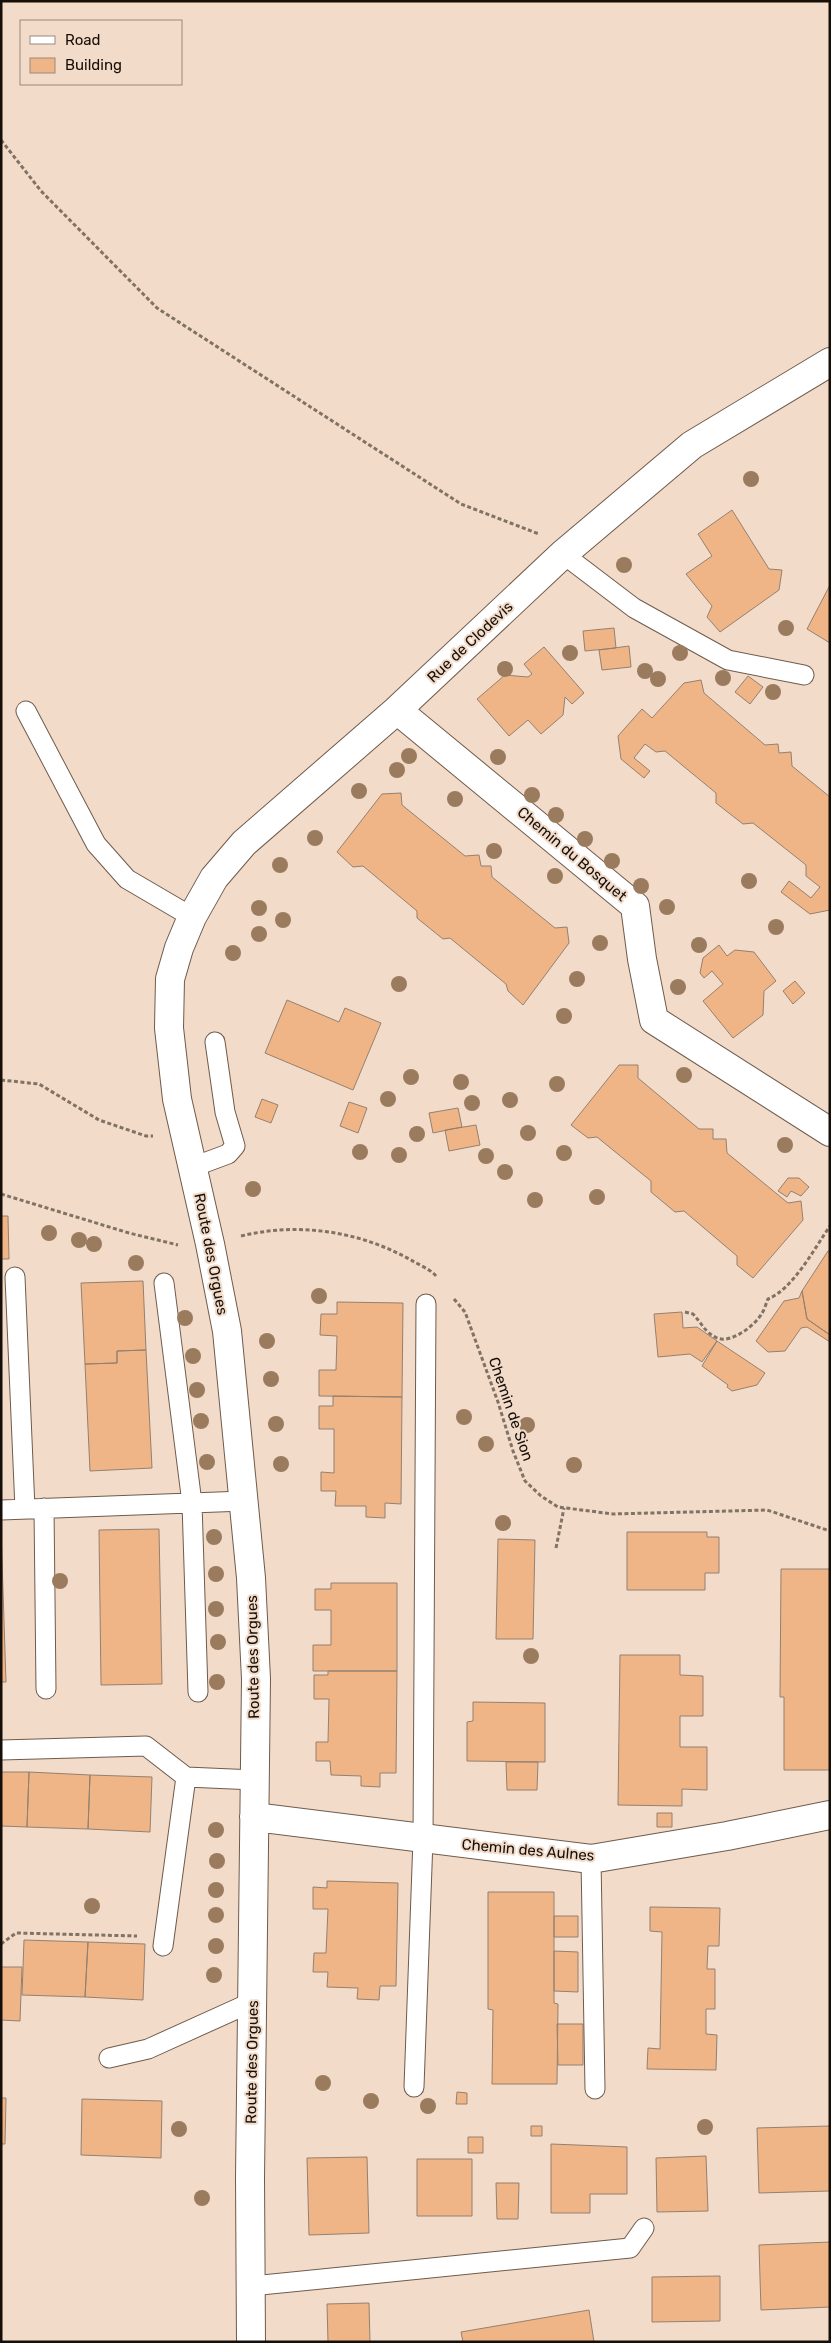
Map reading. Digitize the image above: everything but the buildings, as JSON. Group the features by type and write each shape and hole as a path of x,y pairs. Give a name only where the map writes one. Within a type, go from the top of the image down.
{"street":[{"name":"Rue de Clodevis","path":"170,978 178,948 192,916 214,878 244,844 397,710 563,554 692,445 830,362"},
{"name":"Chemin du Bosquet","path":"397,710 635,906 642,959 654,1020 830,1132"},
{"name":"Route des Orgues","path":"170,978 170,1037 177,1099 194,1167 227,1331 245,1501 256,1679 250,2168 251,2342"},
{"name":"Chemin des Aulnes","path":"254,1818 591,1859 727,1836 830,1815"}],"lane":[{"path":"563,554 634,608 728,660 804,675"},
{"path":"26,711 96,844 127,879 192,916"},
{"path":"194,1167 228,1154 235,1146 225,1112 215,1042"},
{"path":"15,1277 35,1509 46,1689"},
{"path":"164,1283 192,1503 198,1692"},
{"path":"414,2087 422,1839 426,1304"},
{"path":"1,1510 245,1501"},
{"path":"1,1750 146,1746 186,1777 255,1780"},
{"path":"164,1941 186,1777"},
{"path":"591,1859 595,2089"},
{"path":"109,2058 148,2049 252,2002"},
{"path":"252,2286 630,2248 644,2228"}],"path":[{"path":"1,140 41,191 157,308 461,504 537,533 563,554"},
{"path":"1,1080 39,1084 99,1120 146,1136 186,1134"},
{"path":"1,1194 174,1245 210,1244 257,1232 303,1230 346,1233 392,1250 433,1273 440,1281"},
{"path":"685,1312 692,1314 699,1325 716,1338 726,1340 736,1337 762,1315 768,1299 778,1295 793,1279 830,1226"},
{"name":"Chemin de Sion","path":"451,1294 465,1312 498,1402 513,1452 525,1481 541,1496 558,1507 613,1514 767,1510 830,1531"},
{"path":"556,1548 564,1508"},
{"path":"1,1944 16,1933 164,1941"}]}
